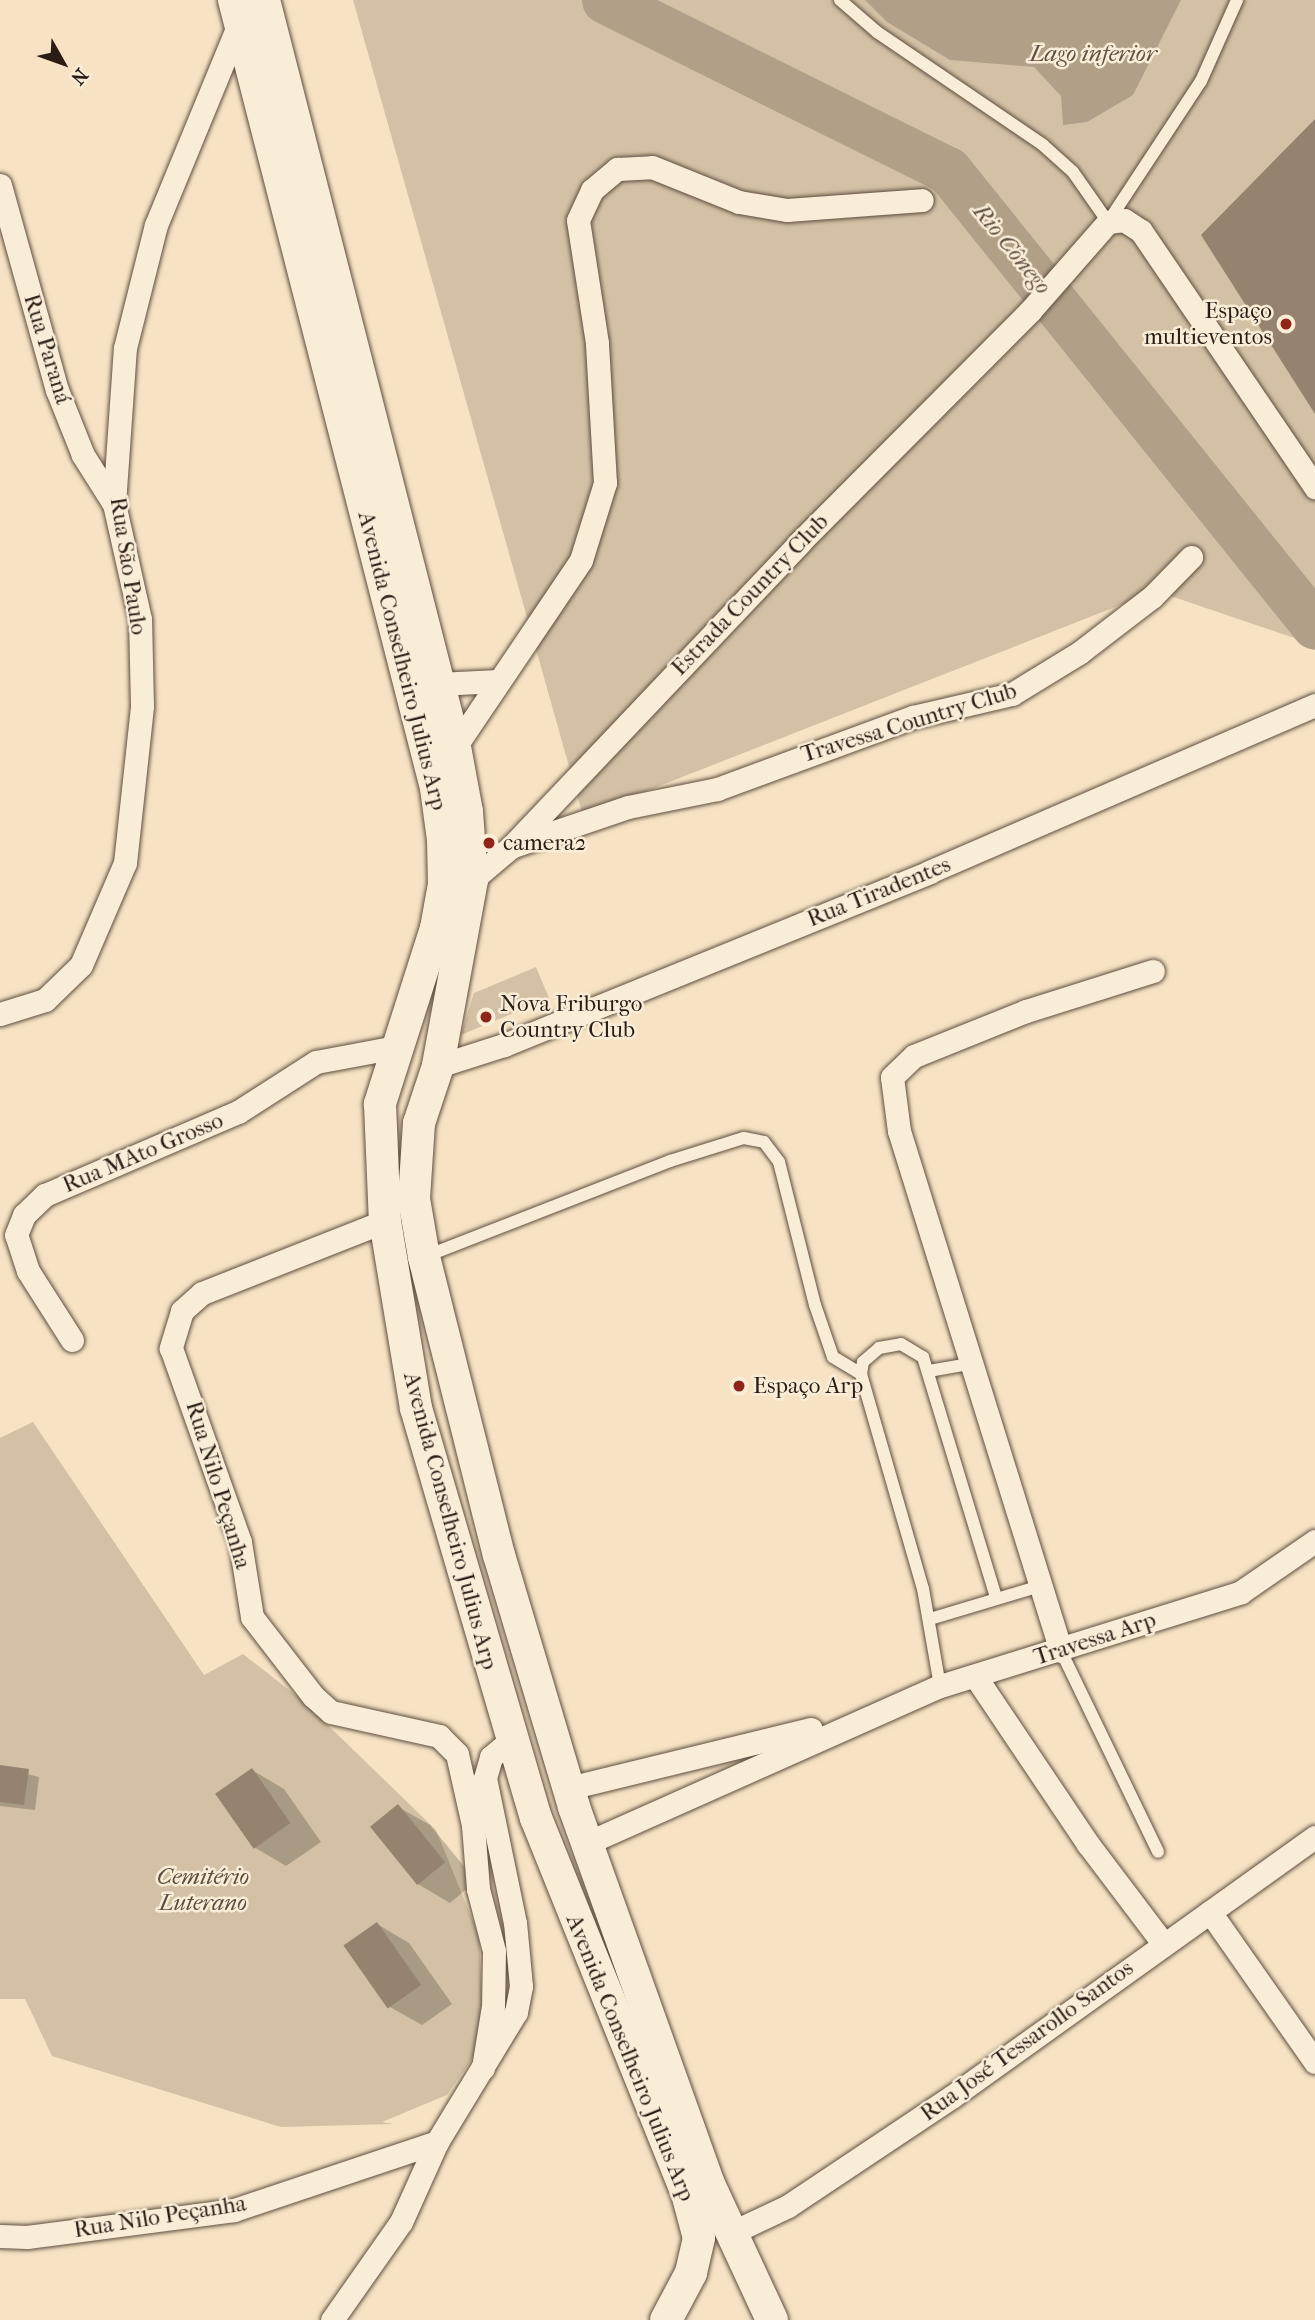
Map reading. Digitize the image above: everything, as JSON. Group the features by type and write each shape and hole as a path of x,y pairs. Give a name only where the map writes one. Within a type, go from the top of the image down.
{"main road":[{"name":"Avenida Conselheiro Julius Arp","path":"264,0 455,747 472,880 438,1066 419,1123 414,1199 424,1257 499,1555 587,1843 708,2182 772,2320"},
{"name":"Avenida Conselheiro Julius Arp","path":"242,7 436,788 444,884 424,975 396,1047 380,1104 385,1221 416,1408 510,1741 545,1843 688,2197 699,2238 691,2273 666,2320"}],"street":[{"name":"Rua São Paulo","path":"0,1014 45,1000 81,965 125,863 142,706 140,619 114,504 125,348 156,225 242,7"},
{"path":"455,747 580,560 605,483 599,356 578,220 592,190 617,169 652,167 739,202 786,210 922,200"},
{"name":"Rua Paraná","path":"0,185 57,390 83,455 114,504"},
{"path":"1108,222 1124,220 1140,231 1315,487"},
{"name":"Estrada Country Club","path":"472,880 511,847 799,543 1030,311 1108,222"},
{"name":"Travessa Country Club","path":"511,847 628,807 717,789 913,717 1012,694 1079,653 1152,597 1191,557"},
{"path":"437,684 499,681"},
{"name":"Rua Tiradentes","path":"438,1066 504,1045 929,872 1315,705"},
{"path":"1061,1651 969,1364 899,1130 892,1077 914,1056 1026,1011 1153,971"},
{"name":"Rua MAto Grosso","path":"72,1340 27,1271 16,1234 24,1215 45,1195 239,1112 316,1062 396,1047"},
{"name":"Rua Nilo Peçanha","path":"385,1221 202,1293 183,1311 171,1348 240,1542 252,1617 313,1696 331,1712 426,1732 450,1744 457,1754 473,1825 478,1889 494,1951 493,2006 483,2067"},
{"name":"Travessa Arp","path":"587,1843 865,1716 940,1686 1061,1651 1241,1592 1315,1541"},
{"path":"975,1676 1088,1844 1163,1943"},
{"name":"Travessa Arp","path":"569,1788 865,1716"},
{"name":"Rua Nilo Peçanha","path":"332,2320 401,2222 437,2142 516,2012 521,1986 515,1923 485,1778 491,1757 510,1741"},
{"name":"Rua José Tessarollo Santos","path":"731,2233 788,2206 953,2096 1163,1943 1315,1837"},
{"path":"1210,1912 1315,2063"},
{"name":"Rua Nilo Peçanha","path":"0,2236 27,2237 234,2210 437,2142"}],"lane":[{"path":"840,0 877,32 1043,145 1073,172 1108,222 1201,81 1237,0"},
{"path":"424,1257 670,1161 744,1138 765,1142 779,1161 815,1305 834,1357 861,1374"},
{"path":"940,1686 930,1619 861,1374 871,1352 901,1344 916,1350 929,1371 996,1597"},
{"path":"929,1371 969,1364"},
{"path":"930,1619 996,1597 1040,1586"},
{"path":"1061,1651 1158,1852"}],"green space":[{"path":"353,0 1315,0 1315,645 1156,591 583,816"},
{"name":"Nova Friburgo Country Club","path":"536,967 549,998 461,1035 474,993"},
{"name":"Cemitério Luterano","path":"33,1422 204,1675 243,1654 303,1701 436,1830 479,1936 484,2041 447,2095 382,2122 394,2124 281,2127 52,2056 25,1999 0,1999 0,1438"}],"water":[{"name":"Lago inferior","path":"865,0 1181,0 1133,95 1087,122 1063,125 1061,96 1034,67 950,60 887,22"}],"building":[{"name":"Espaço multieventos","path":"1315,119 1315,414 1201,235"},
{"path":"0,1765 29,1769 24,1805 0,1802"},
{"path":"252,1768 290,1823 254,1849 215,1794"},
{"path":"398,1804 445,1862 417,1885 370,1827"},
{"path":"377,1922 421,1985 388,2009 343,1946"}],"waterway":[{"name":"Rio Cônego","path":"605,0 948,170 1315,626"}],"place":[{"name":"Espaço multieventos","path":"1286,324"},
{"name":"camera2","path":"489,843"},
{"name":"Nova Friburgo Country Club","path":"486,1017"},
{"name":"Espaço Arp","path":"739,1386"}]}
